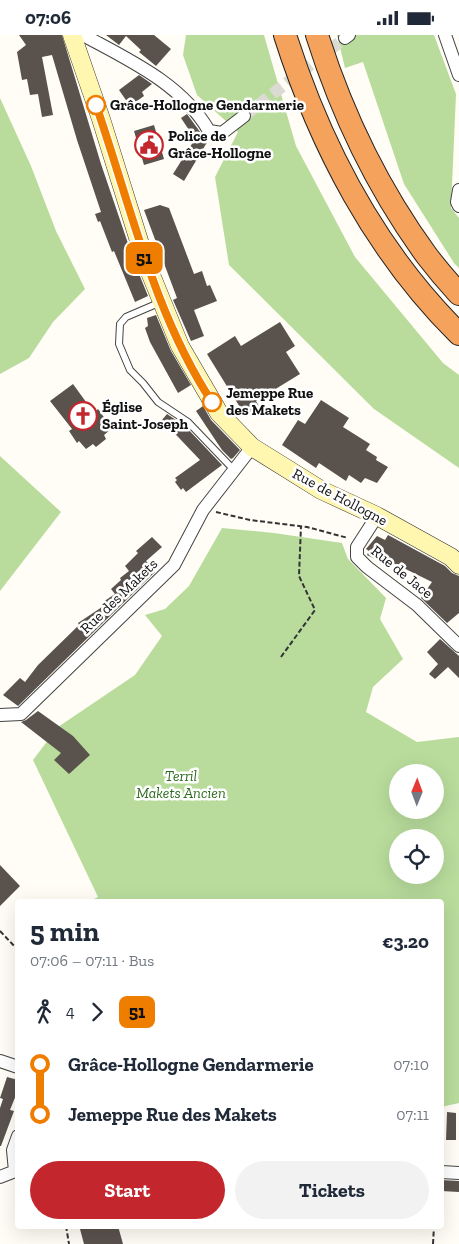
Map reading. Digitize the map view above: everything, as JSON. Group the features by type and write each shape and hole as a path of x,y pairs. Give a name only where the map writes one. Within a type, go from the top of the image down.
{"highway":[{"path":"285,35 297,73 319,127 346,180 374,228 407,275 459,334"},
{"path":"317,35 346,115 370,165 396,211 428,257 459,294"}],"street":[{"name":"Rue de Hollogne","path":"72,35 101,119 145,260 180,346 208,396 225,419 252,447 321,490 377,516 451,557 459,565"},
{"path":"84,35 167,84 188,102 209,131 222,133 244,116"},
{"path":"445,35 459,75"},
{"path":"459,189 457,202 459,206"},
{"name":"Rue des Makets","path":"0,715 21,714 174,565 203,509 252,447"},
{"name":"Rue de Jace","path":"377,516 360,541 356,552 361,562 417,605 459,647"},
{"path":"0,1061 15,1066"},
{"path":"15,1144 13,1150 15,1164"},
{"path":"0,1177 15,1171"},
{"path":"444,1172 459,1173"}],"lane":[{"path":"162,302 126,317 120,324 119,345 130,370 144,383 158,402 188,422 234,470"}],"path":[{"path":"203,509 250,520 301,526 360,541"},
{"path":"281,657 315,610 299,576 301,526"},
{"path":"0,931 15,946"},
{"path":"66,1229 69,1244"},
{"path":"433,1244 434,1229"}],"green space":[{"path":"186,35 264,35 296,146 355,257 443,363 459,375 459,468 374,409 229,265 215,177 238,132 197,95 183,55"},
{"path":"337,35 434,35 456,94 451,208 459,218 459,268 404,184 363,62 345,68"},
{"path":"0,98 31,166 56,231 85,289 53,322 29,358 0,374"},
{"path":"0,456 61,512 0,591"},
{"name":"Terril Makets Ancien","path":"222,528 342,543 348,559 386,598 380,619 403,659 373,687 366,712 417,742 459,737 459,1103 444,1106 444,899 94,899 98,897 33,760 58,727 135,675 162,636 145,615 165,609 189,586"}],"building":[{"path":"19,35 62,35 101,164 135,264 148,296 135,302 114,251 112,252 100,221 98,222 95,214 101,212 52,55 42,57 53,115 42,117 38,94 30,95 27,79 22,80 17,52 26,45"},
{"path":"106,35 154,35 171,49 156,66 139,52 141,50 126,36 119,45"},
{"path":"139,75 152,84 142,92 144,96 130,106 119,90"},
{"path":"187,114 203,136 209,139 184,181 173,174 195,139 181,118"},
{"name":"Police de Grâce-Hollogne","path":"154,125 164,159 144,165 134,131"},
{"path":"160,205 169,208 194,274 202,271 207,286 210,285 217,301 194,310 204,336 191,341 173,300 177,298 144,210"},
{"path":"156,315 171,351 191,385 178,393 150,342 145,328 148,326 147,318"},
{"path":"280,322 295,346 286,352 300,374 256,401 260,408 246,417 207,354 235,336 241,346"},
{"name":"Église Saint-Joseph","path":"73,384 94,413 98,409 110,430 104,435 106,439 96,447 93,444 86,449 79,441 77,443 69,431 72,429 50,401"},
{"path":"321,400 349,418 343,427 370,444 366,450 377,457 376,460 388,467 377,483 365,478 361,483 349,475 346,481 319,463 316,468 282,445 298,420 305,424"},
{"path":"203,406 211,420 240,450 233,458 231,459 222,450 196,411"},
{"path":"167,414 185,426 222,465 186,492 183,488 181,490 175,482 177,480 175,478 200,460 162,420"},
{"path":"388,535 445,566 452,573 459,576 459,613 447,623 421,598 432,582 377,555 375,559 367,555 369,551 366,549 377,536 385,540"},
{"path":"152,537 162,547 146,561 155,572 18,706 3,695 20,678 25,682 38,665 79,625 78,623 105,605 103,602 115,594 111,589 129,571 125,566 138,553 136,551"},
{"path":"440,639 459,656 459,678 448,667 435,679 429,674 438,664 427,652"},
{"path":"38,711 73,736 90,755 69,774 54,760 61,753 21,722"},
{"path":"0,865 20,886 0,906"},
{"path":"7,1077 15,1079 15,1098 10,1110 14,1111 1,1146 0,1108 3,1099 0,1098"},
{"path":"447,1112 456,1113 456,1140 446,1140"},
{"path":"444,1180 459,1181 459,1192 444,1191"},
{"path":"80,1229 119,1229 123,1244 84,1244"}],"tunnel":[{"path":"244,116 345,38"}],"bus line":[{"name":"51","path":"96,105 145,260 180,346 212,402"}],"place":[{"name":"Grâce-Hollogne Gendarmerie","path":"96,105"},
{"name":"Police de Grâce-Hollogne","path":"149,145"},
{"name":"Jemeppe Rue des Makets","path":"212,402"},
{"name":"Église Saint-Joseph","path":"83,416"}]}
